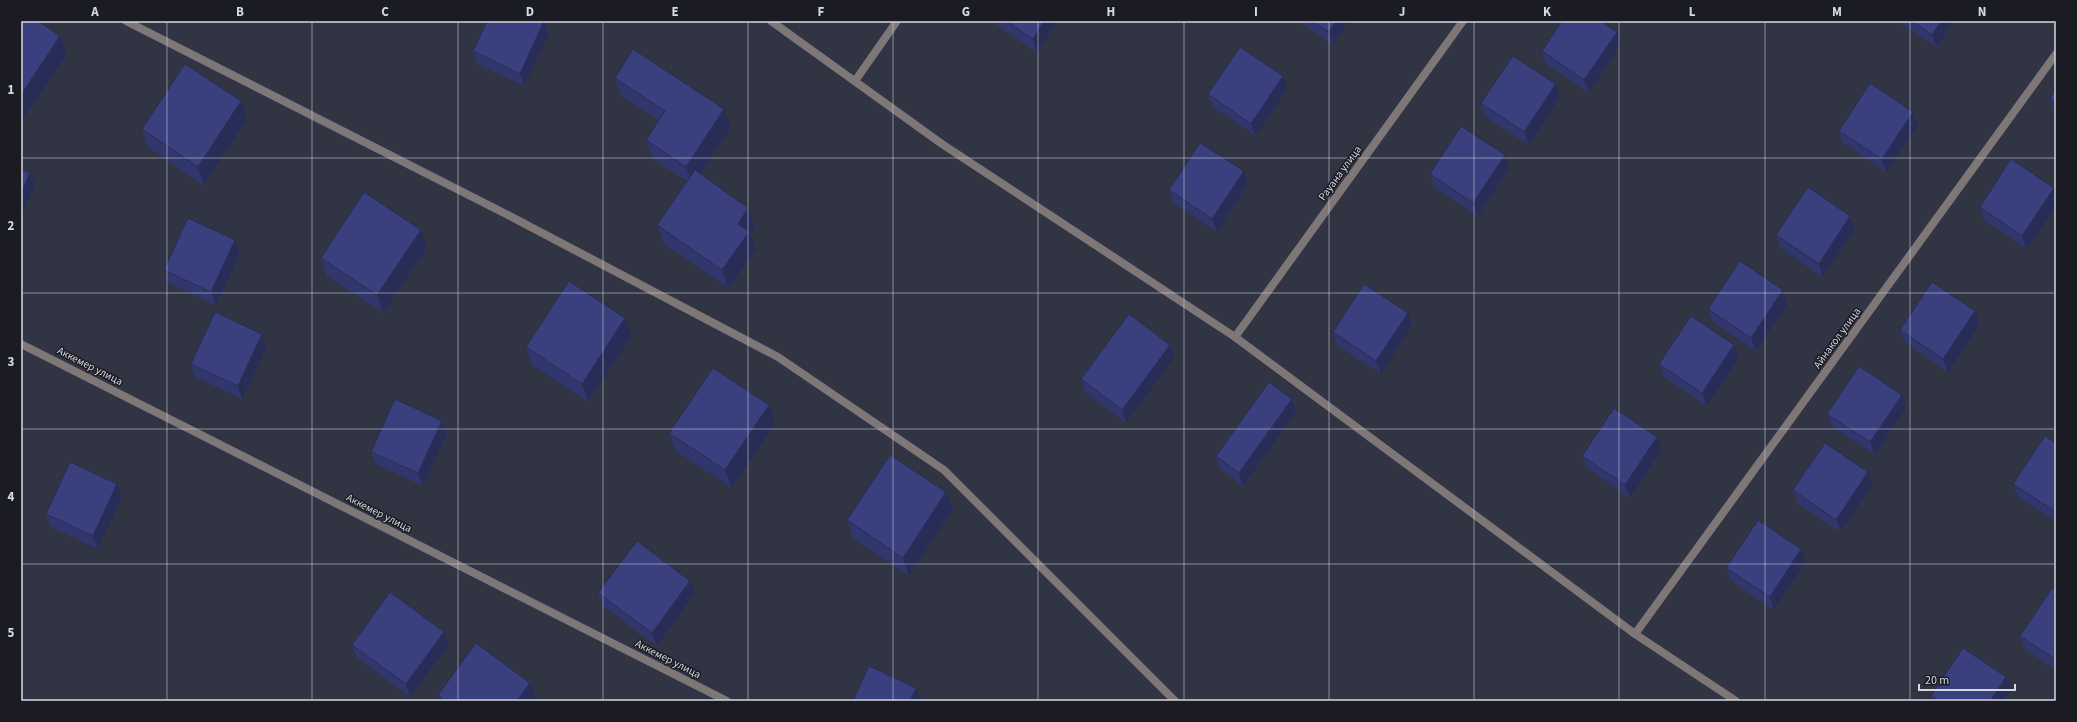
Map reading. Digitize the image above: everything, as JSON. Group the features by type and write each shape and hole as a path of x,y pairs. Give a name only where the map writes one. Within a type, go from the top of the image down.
{"street":[{"path":"126,21 506,214 778,357 944,470 1175,701"},
{"path":"771,21 942,144 1235,337 1635,634 1736,701"},
{"path":"855,81 897,21"},
{"name":"Рауана улица","path":"1235,337 1463,21"},
{"name":"Айнакол улица","path":"1635,634 2056,54"},
{"name":"Аккемер улица","path":"21,344 727,701"}],"building":[{"path":"21,21 38,21 60,36 21,95"},
{"path":"487,21 544,21 520,74 473,51"},
{"path":"1006,21 1044,21 1033,39"},
{"path":"1312,21 1336,21 1329,32"},
{"path":"1562,21 1600,21 1617,32 1584,80 1542,51"},
{"path":"1912,21 1941,21 1932,35"},
{"path":"1240,47 1283,76 1251,124 1208,94"},
{"path":"633,49 724,109 686,167 646,140 665,111 615,78"},
{"path":"1513,56 1556,84 1524,132 1481,103"},
{"path":"185,64 241,101 198,167 142,129"},
{"path":"1870,83 1913,112 1882,159 1839,131"},
{"path":"2056,89 2056,103 2050,98"},
{"path":"1461,126 1505,155 1473,203 1430,174"},
{"path":"1200,143 1244,171 1212,219 1169,190"},
{"path":"2011,159 2054,188 2022,236 1980,207"},
{"path":"21,169 30,173 21,193"},
{"path":"695,170 748,208 738,224 749,232 722,270 657,225"},
{"path":"1808,187 1850,216 1819,264 1776,235"},
{"path":"364,192 421,230 377,295 321,258"},
{"path":"188,218 235,240 211,292 164,270"},
{"path":"1740,261 1783,290 1751,338 1708,309"},
{"path":"569,281 625,318 582,384 526,347"},
{"path":"1932,282 1975,311 1943,359 1900,330"},
{"path":"1364,284 1408,313 1376,361 1333,332"},
{"path":"215,312 262,334 238,386 191,364"},
{"path":"1129,314 1170,345 1122,410 1081,379"},
{"path":"1691,316 1734,345 1702,393 1659,364"},
{"path":"1859,366 1902,395 1870,442 1827,414"},
{"path":"713,368 769,405 725,470 669,433"},
{"path":"1269,382 1292,399 1239,473 1216,456"},
{"path":"395,399 442,421 418,473 371,452"},
{"path":"1614,408 1657,437 1625,485 1582,456"},
{"path":"2045,436 2056,443 2056,512 2013,484"},
{"path":"1825,443 1868,472 1836,520 1793,490"},
{"path":"890,455 946,492 903,558 847,520"},
{"path":"70,462 117,484 93,536 46,514"},
{"path":"1758,520 1801,549 1770,597 1726,568"},
{"path":"637,541 690,581 652,633 598,593"},
{"path":"2052,588 2056,590 2056,660 2020,636"},
{"path":"390,592 444,632 406,684 352,645"},
{"path":"476,643 530,683 517,701 445,701 438,695"},
{"path":"1963,648 2006,677 1990,701 1939,701 1931,696"},
{"path":"869,666 916,688 910,701 853,701"}]}
